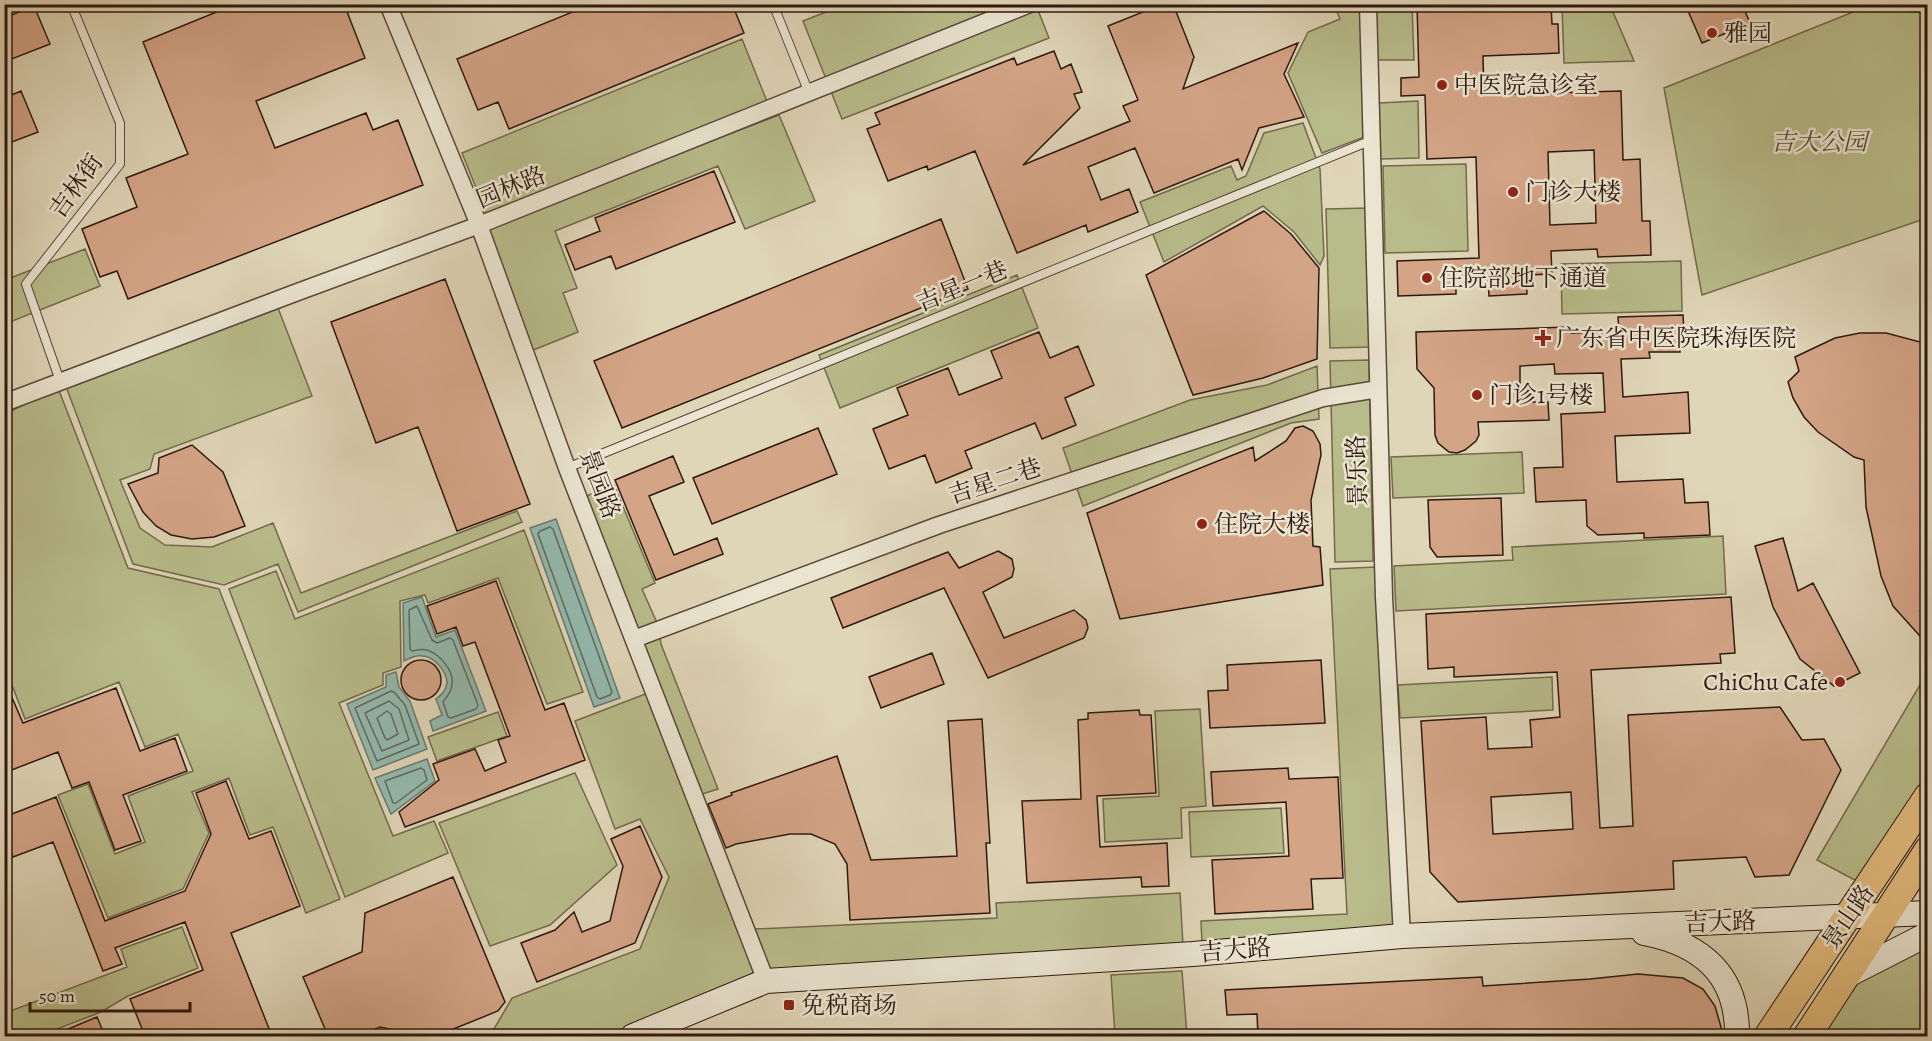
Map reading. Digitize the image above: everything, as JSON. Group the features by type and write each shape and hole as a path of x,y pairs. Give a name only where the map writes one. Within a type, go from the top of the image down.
{"main road":[{"name":"景山路","path":"1768,1036 1928,796"},
{"name":"景山路","path":"1807,1036 1928,850"},
{"name":"吉大路","path":"633,1036 766,981 1193,954 1402,936 1928,913"},
{"path":"1616,927 1657,935 1678,942 1696,951 1712,964 1730,991 1736,1013 1737,1036"},
{"path":"1844,977 1928,934"}],"street":[{"name":"景园路","path":"388,4 479,225 567,468 766,981"},
{"name":"园林路","path":"4,403 479,225 1030,4"},
{"name":"景乐路","path":"1368,4 1386,644 1402,936"},
{"name":"吉星二巷","path":"634,639 939,525 1323,398 1378,389"}],"lane":[{"name":"吉林街","path":"60,381 26,284 120,164 120,123 70,4"},
{"path":"773,4 810,94"},
{"name":"吉星一巷","path":"567,468 1372,140"}],"green space":[{"path":"844,5 1036,5 1049,38 842,119 803,21"},
{"path":"1334,5 1364,5 1367,136 1322,153 1288,73 1308,32 1340,19"},
{"path":"1375,5 1412,5 1414,60 1376,60"},
{"path":"1562,5 1610,5 1634,61 1564,63"},
{"name":"吉大公园","path":"1863,8 1927,13 1927,218 1702,295 1664,88"},
{"path":"742,39 768,104 487,215 462,153"},
{"path":"1418,101 1419,158 1380,159 1379,103"},
{"path":"779,115 815,201 745,229 718,166 555,231 577,288 563,293 578,332 531,351 485,227"},
{"path":"1303,123 1320,169 1324,256 1320,265 1294,232 1263,206 1164,262 1140,202 1231,166 1237,180 1246,176 1264,133"},
{"path":"1466,164 1468,251 1385,253 1383,166"},
{"path":"1368,208 1372,347 1330,348 1326,209"},
{"path":"85,249 100,286 5,324 5,280"},
{"path":"1681,261 1682,311 1562,314 1561,264"},
{"path":"1017,275 1038,328 840,408 819,355"},
{"path":"278,308 312,396 154,454 150,469 120,480 140,528 165,545 212,547 273,523 301,593 517,511 522,522 298,612 278,564 224,585 133,564 65,384"},
{"path":"1369,360 1373,561 1335,562 1330,361"},
{"path":"1317,366 1319,419 1291,423 1083,506 1063,448 1190,400 1267,385"},
{"path":"58,388 128,568 219,589 340,899 306,913 273,827 250,835 229,778 192,792 209,833 183,889 108,918 58,795 88,784 115,854 145,842 128,796 193,771 178,734 145,747 119,682 25,719 5,667 5,414"},
{"path":"1522,452 1524,493 1393,498 1391,457"},
{"path":"614,485 655,583 642,589 658,625 661,644 718,789 699,795 584,497"},
{"path":"524,530 583,692 547,704 498,578 428,603 425,595 400,601 401,667 383,673 383,685 339,703 393,836 434,821 448,853 345,897 229,589 276,571 295,619"},
{"path":"1723,536 1726,594 1396,611 1394,566 1513,560 1512,547"},
{"path":"1376,567 1394,931 1202,944 1201,921 1347,914 1330,569"},
{"path":"1927,673 1927,790 1866,886 1817,860"},
{"path":"1552,677 1553,710 1400,718 1398,685"},
{"path":"648,693 759,977 617,1036 476,1036 494,1029 512,998 640,949 669,877 640,819 615,829 575,721"},
{"path":"1200,709 1206,806 1181,808 1182,838 1105,842 1103,799 1159,796 1155,711"},
{"path":"498,712 507,736 437,761 428,737"},
{"path":"575,773 617,865 550,925 490,946 439,823"},
{"path":"1281,808 1284,853 1191,857 1189,812"},
{"path":"1180,893 1183,945 771,973 755,929 997,918 996,903"},
{"path":"182,927 198,968 128,996 101,1012 39,1036 5,1036 5,1013 127,967 121,949"},
{"path":"1927,936 1927,1036 1808,1036 1841,986"},
{"path":"1182,971 1187,1036 1115,1036 1111,975"}],"water":[{"path":"556,519 620,698 594,707 530,528"},
{"path":"422,597 436,637 455,630 486,711 433,731 430,721 442,715 436,699 446,686 445,674 439,665 427,657 415,656 404,661 403,603"},
{"path":"396,672 399,687 410,701 427,749 373,770 347,704 386,687 386,675"},
{"path":"427,759 435,781 391,814 375,778"}],"building":[{"path":"236,4 344,4 365,58 256,101 275,148 366,113 373,130 398,120 423,185 128,299 117,271 100,277 82,229 137,207 126,178 188,154 143,42"},
{"path":"592,4 732,4 744,33 509,129 498,102 478,110 457,59"},
{"path":"1150,4 1173,4 1194,57 1183,89 1298,43 1284,74 1304,117 1259,128 1242,170 1238,159 1154,193 1135,148 1088,167 1101,200 1129,189 1138,212 1088,232 1086,225 1017,253 975,151 928,170 927,166 888,181 867,129 880,124 875,113 1014,58 1017,65 1054,51 1061,69 1071,64 1082,92 1074,94 1080,108 1023,165 1130,121 1123,106 1138,100 1108,26 1148,10"},
{"name":"门诊大楼","path":"1417,4 1551,4 1552,24 1558,24 1559,53 1483,56 1484,95 1621,91 1623,160 1640,159 1642,221 1650,221 1651,255 1598,257 1597,249 1551,251 1552,274 1526,275 1527,294 1489,296 1488,277 1456,279 1456,294 1398,296 1397,261 1479,258 1476,157 1427,159 1425,95 1401,96 1401,78 1419,77","holes":["1594,150 1596,223 1550,225 1548,152"]},
{"name":"雅园","path":"1685,4 1742,4 1750,23 1702,43"},
{"path":"34,6 50,44 4,62 4,18"},
{"path":"21,91 38,132 4,145 4,98"},
{"path":"714,171 735,222 616,269 611,256 575,270 565,245 600,231 595,218"},
{"path":"1264,211 1291,234 1319,268 1317,359 1263,378 1193,395 1146,275"},
{"path":"941,219 968,289 622,428 594,361"},
{"path":"445,279 530,504 457,531 418,427 376,443 331,322"},
{"path":"1683,315 1684,333 1679,333 1680,352 1649,352 1650,358 1621,359 1623,397 1688,392 1690,433 1615,436 1617,482 1683,479 1685,503 1708,502 1710,535 1644,538 1644,533 1598,535 1587,526 1586,500 1536,502 1534,468 1563,467 1561,414 1605,412 1603,373 1555,374 1554,364 1520,366 1520,402 1548,402 1549,420 1478,422 1479,435 1476,441 1457,453 1449,452 1438,443 1435,435 1434,388 1417,369 1416,332 1569,327 1571,333 1619,332 1618,317"},
{"path":"1039,332 1050,358 1078,346 1094,385 1065,398 1076,425 1042,439 1035,423 965,451 972,468 936,483 925,455 889,469 873,429 908,415 897,388 948,368 959,395 1002,378 991,351"},
{"path":"1860,333 1886,333 1928,344 1928,608 1920,611 1928,636 1928,645 1893,606 1881,576 1866,507 1864,460 1854,457 1818,432 1804,417 1793,398 1788,382 1799,371 1795,357 1835,338"},
{"name":"住院大楼","path":"1303,426 1313,431 1320,444 1321,455 1311,500 1313,546 1320,547 1323,585 1120,619 1087,513 1253,447 1255,461 1286,441 1295,428"},
{"path":"818,428 837,474 712,524 693,478"},
{"path":"192,445 223,472 245,526 214,537 192,539 171,535 156,526 143,512 128,484 158,473 159,458"},
{"path":"673,456 684,482 649,496 674,555 717,538 723,554 656,580 615,480"},
{"path":"1501,498 1503,555 1437,557 1430,547 1428,500"},
{"path":"1783,538 1798,591 1813,583 1860,673 1834,686 1800,659 1773,607 1755,546"},
{"path":"998,551 1012,559 1014,569 1012,577 983,592 1004,638 1074,610 1086,620 1088,628 1084,638 988,678 944,588 843,628 831,598 948,552 959,568"},
{"path":"496,581 545,710 564,703 585,760 405,827 399,812 439,780 433,764 475,749 485,771 506,762 498,740 510,736 475,642 463,646 456,627 437,634 427,606"},
{"path":"1731,597 1735,653 1720,654 1721,663 1591,670 1600,828 1633,826 1628,715 1780,707 1802,740 1824,739 1841,770 1789,875 1755,877 1746,857 1673,861 1674,889 1458,902 1430,872 1421,721 1486,717 1488,749 1532,747 1530,720 1560,717 1557,672 1454,677 1454,667 1428,669 1426,614","holes":["1571,792 1573,829 1493,834 1491,797"]},
{"path":"932,653 944,684 881,708 869,677"},
{"path":"421,660 429,661 435,666 440,672 440,688 435,694 429,699 421,700 413,699 407,694 402,688 401,680 402,672 407,666 413,661"},
{"path":"1321,660 1325,723 1210,728 1208,691 1228,690 1227,665"},
{"path":"4,679 23,723 116,688 140,751 175,738 187,771 123,795 141,841 115,850 89,782 72,788 58,752 4,773"},
{"path":"1139,710 1140,715 1151,715 1156,793 1097,796 1100,847 1167,843 1169,886 1142,887 1141,877 1027,883 1022,801 1081,799 1078,720 1088,719 1088,713"},
{"path":"982,719 990,843 986,843 990,913 850,920 847,864 835,844 811,834 790,834 726,848 708,804 732,795 731,793 837,756 871,860 957,856 948,721"},
{"path":"1288,768 1289,779 1338,777 1343,878 1311,879 1313,909 1215,914 1212,860 1289,856 1286,802 1213,806 1211,772"},
{"path":"226,781 249,839 271,831 300,906 231,933 272,1036 145,1036 130,999 203,970 185,922 115,948 122,964 103,971 53,842 13,857 4,835 4,817 56,797 105,921 185,891 211,834 196,793"},
{"path":"640,826 662,877 635,943 537,982 521,943 555,930 574,912 582,932 610,921 623,866 611,839"},
{"path":"453,877 505,1002 498,1011 436,1036 406,1036 404,1032 380,1027 357,1036 328,1036 303,977 362,952 365,913"},
{"path":"1638,974 1683,978 1703,989 1715,1006 1721,1036 1258,1036 1257,1014 1227,1015 1225,990 1482,977 1483,986"},
{"path":"97,1017 105,1036 51,1036"}],"place":[{"name":"雅园","path":"1712,33"},
{"name":"中医院急诊室","path":"1442,85"},
{"name":"门诊大楼","path":"1513,192"},
{"name":"住院部地下通道","path":"1427,278"},
{"name":"广东省中医院珠海医院","path":"1543,338"},
{"name":"门诊1号楼","path":"1477,395"},
{"name":"住院大楼","path":"1202,524"},
{"name":"ChiChu Cafe","path":"1840,682"},
{"name":"免税商场","path":"789,1005"}]}
